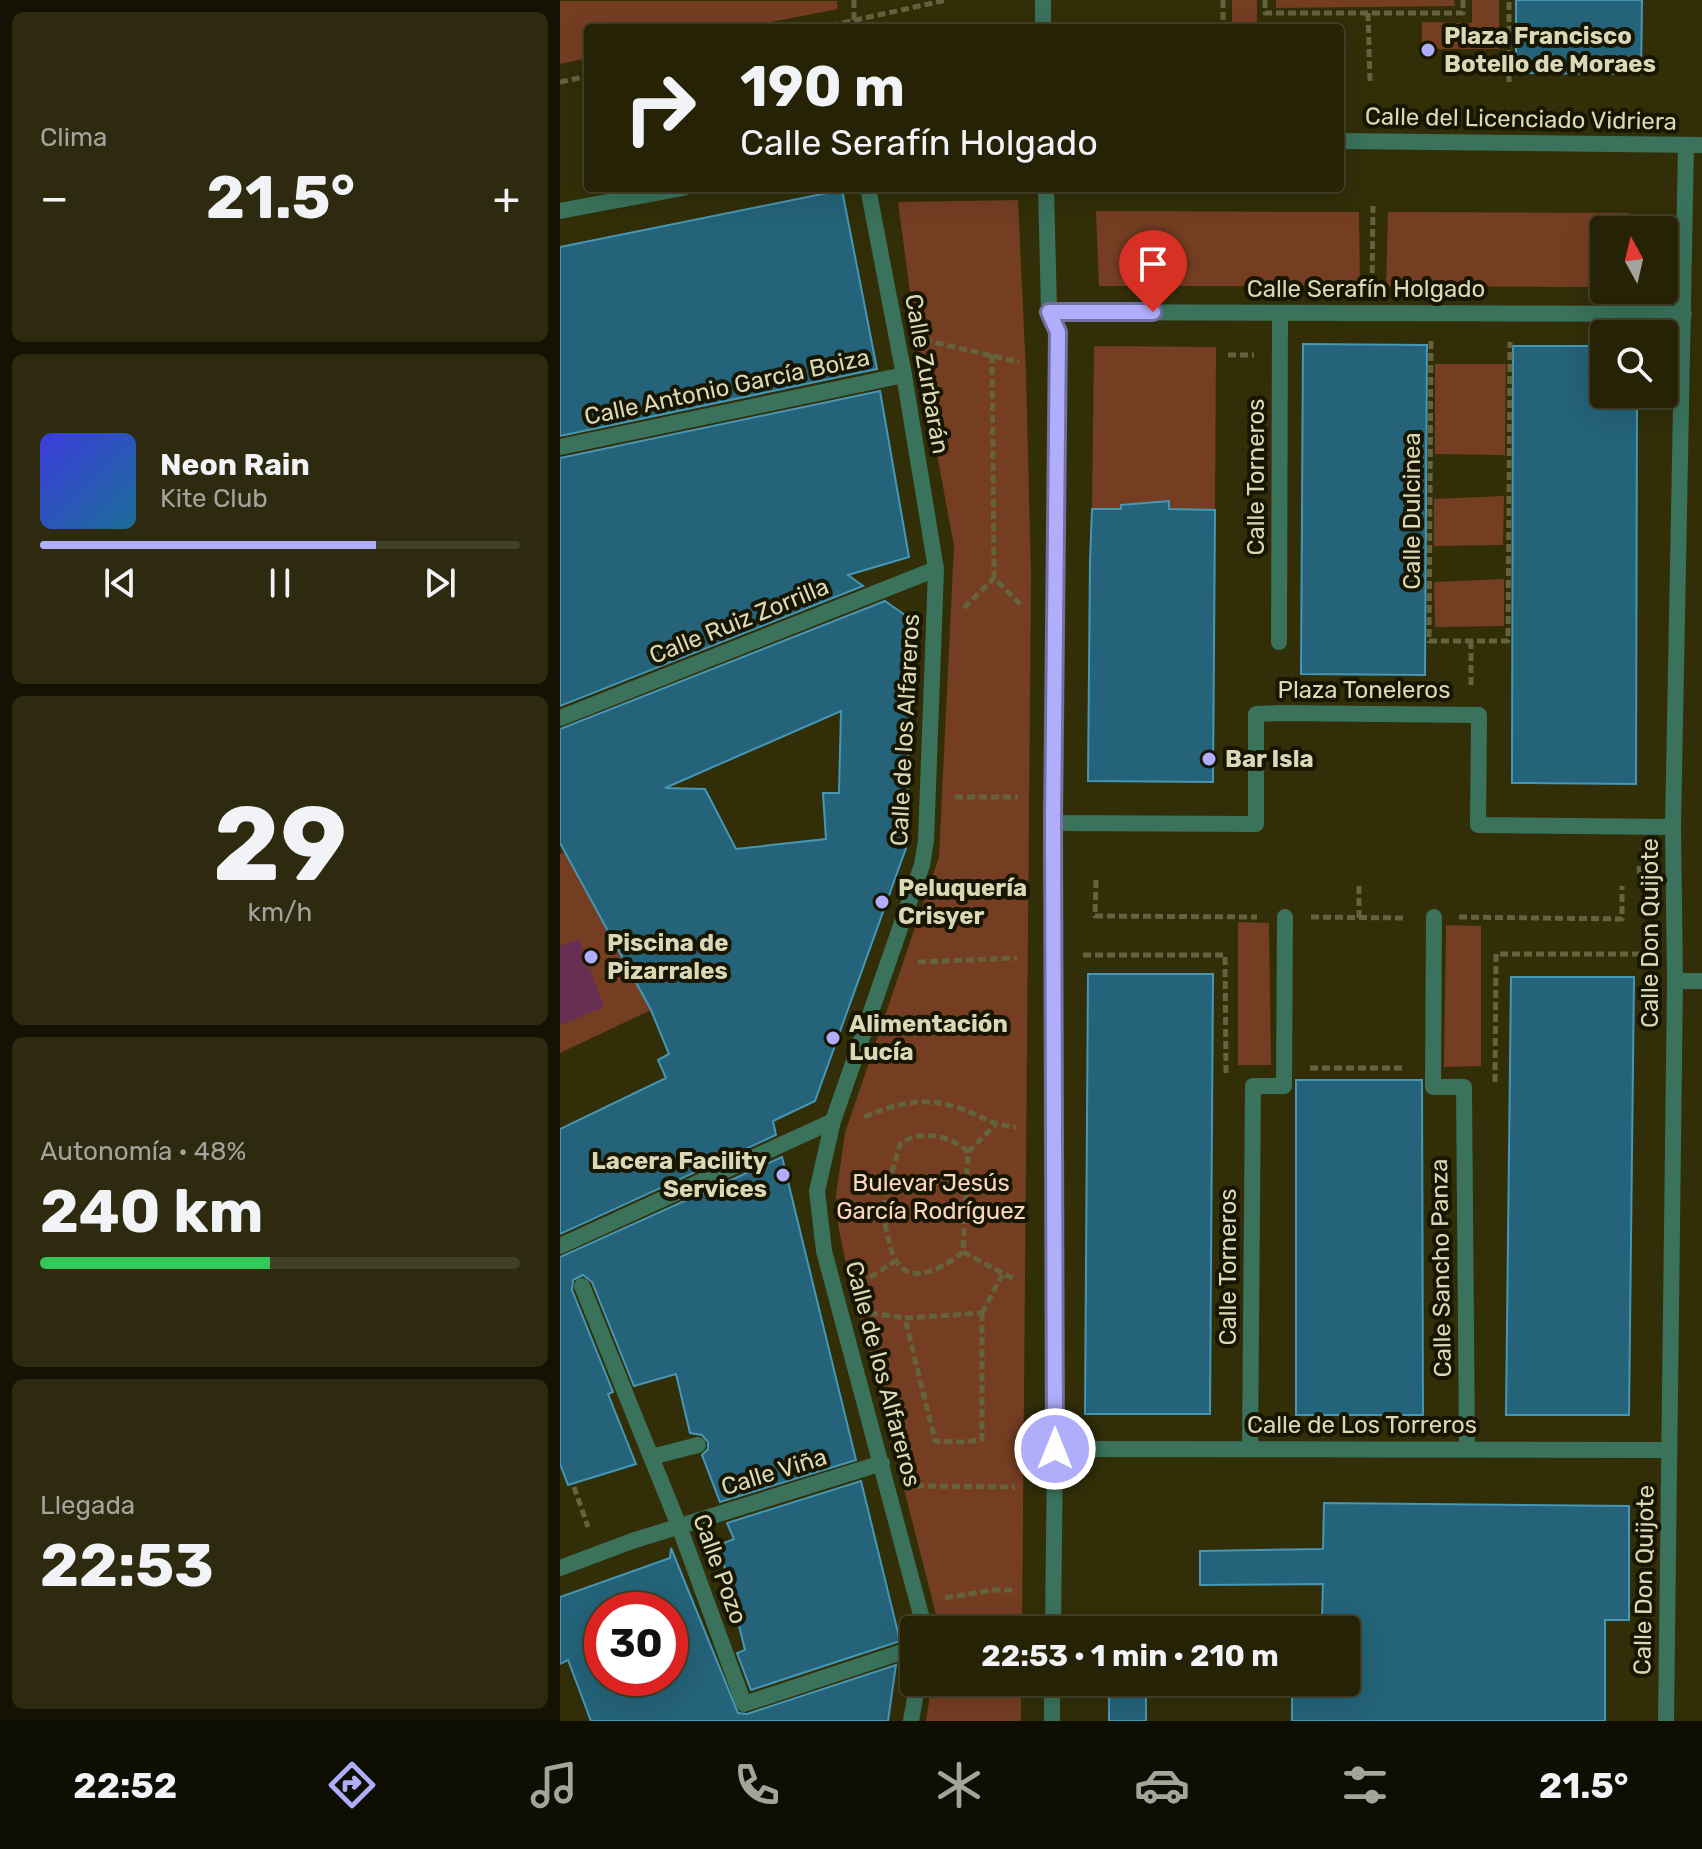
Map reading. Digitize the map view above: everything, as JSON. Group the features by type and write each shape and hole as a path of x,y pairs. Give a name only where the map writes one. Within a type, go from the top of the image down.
{"street":[{"path":"1043,0 1043,24"},
{"name":"Calle del Licenciado Vidriera","path":"1344,141 1694,145"},
{"name":"Calle Don Quijote","path":"1666,1721 1675,981 1673,827 1684,314 1694,145"},
{"path":"560,211 662,192"},
{"name":"Calle Zurbarán","path":"869,192 904,375 936,569"},
{"path":"1046,192 1049,312 1058,332 1053,823 1053,1616"},
{"name":"Calle Serafín Holgado","path":"1049,312 1684,314"},
{"name":"Calle Torneros","path":"1279,642 1280,313"},
{"name":"Calle Antonio García Boiza","path":"560,447 904,375"},
{"name":"Calle Ruiz Zorrilla","path":"560,718 936,569"},
{"name":"Calle de los Alfareros","path":"921,1616 824,1251 817,1191 833,1121 922,865 926,841 936,569"},
{"name":"Plaza Toneleros","path":"1053,823 1256,824 1256,714 1279,713 1479,715 1478,825 1673,827"},
{"path":"1253,1086 1284,1086 1293,917"},
{"path":"1434,917 1433,1087 1464,1087"},
{"path":"1675,981 1702,981"},
{"name":"Calle Torneros","path":"1250,1449 1253,1086"},
{"name":"Calle Sancho Panza","path":"1464,1087 1467,1448"},
{"path":"560,1246 833,1121"},
{"name":"Calle Pozo","path":"582,1286 679,1526 744,1704 900,1653"},
{"path":"651,1457 698,1445"},
{"name":"Calle de Los Torreros","path":"1055,1449 1669,1450"},
{"name":"Calle Viña","path":"560,1568 679,1526 882,1463"},
{"path":"911,1721 915,1696"},
{"path":"1052,1696 1052,1721"}],"path":[{"path":"854,0 854,24 947,0"},
{"path":"1223,0 1223,24"},
{"path":"1265,0 1265,13 1368,13 1463,13 1463,0"},
{"path":"1509,0 1509,82"},
{"path":"1368,13 1370,82"},
{"path":"560,82 584,77"},
{"path":"1372,285 1373,206"},
{"path":"923,340 1019,362"},
{"name":"Calle Dulcinea","path":"1431,340 1429,641 1508,641 1510,340"},
{"path":"992,355 994,578 1023,607"},
{"path":"956,618 972,597 994,578"},
{"path":"1471,640 1471,685"},
{"path":"949,798 1018,797"},
{"path":"1639,866 1640,886"},
{"path":"1096,880 1095,916 1408,918"},
{"path":"1359,882 1359,918"},
{"path":"1434,917 1622,919 1622,886"},
{"path":"1464,1087 1494,1086 1496,954 1639,954"},
{"path":"1083,955 1225,955 1226,1086 1253,1086"},
{"path":"912,963 1017,958"},
{"path":"1285,1068 1434,1068"},
{"path":"859,1119 898,1104 921,1100 957,1107 995,1125 1016,1127"},
{"path":"968,1152 959,1143 926,1134 908,1138 900,1144 883,1212 895,1261 905,1270 924,1276 944,1267 963,1252 968,1152 995,1125"},
{"path":"963,1252 1016,1280"},
{"path":"859,1285 895,1261"},
{"path":"905,1318 935,1441 982,1439 982,1313 1002,1275"},
{"path":"867,1312 905,1318 982,1313"},
{"path":"913,1486 1015,1487"},
{"path":"574,1487 589,1528"},
{"path":"942,1598 1015,1590"}],"green space":[{"path":"1232,0 1257,0 1257,24 1232,24"},
{"path":"1276,0 1454,0 1455,6 1276,8"},
{"path":"1472,0 1499,0 1499,49 1422,49 1422,22 1472,23"},
{"path":"560,1 837,1 838,9 761,24 584,24 584,59 560,64"},
{"name":"Bulevar Jesús García Rodríguez","path":"1018,200 1031,576 1022,1616 936,1616 838,1225 836,1195 845,1133 939,857 954,546 918,352 898,202"},
{"path":"1096,211 1359,212 1360,286 1099,286"},
{"path":"1388,212 1629,213 1629,216 1590,216 1590,287 1386,286"},
{"path":"1094,346 1216,347 1215,510 1169,509 1169,501 1121,504 1121,509 1092,509"},
{"path":"1435,364 1506,364 1505,455 1435,454"},
{"path":"1504,496 1503,545 1434,546 1434,499"},
{"path":"1504,579 1504,626 1435,627 1434,582"},
{"name":"Piscina de Pizarrales","path":"565,852 651,1010 560,1053 560,854"},
{"path":"1238,922 1269,923 1271,1065 1238,1065"},
{"path":"1446,925 1481,926 1481,1066 1444,1067"},
{"path":"930,1696 1021,1696 1021,1721 926,1721"}],"shaded area":[{"path":"579,939 604,1007 560,1025 560,946"}],"building":[{"path":"1516,0 1642,0 1641,74 1516,73"},
{"path":"842,192 877,369 560,436 560,247"},
{"path":"1303,344 1427,345 1425,675 1301,674"},
{"path":"1513,346 1590,346 1590,408 1637,408 1636,784 1512,783"},
{"path":"880,391 909,557 848,575 863,586 560,706 560,458"},
{"path":"1169,501 1169,509 1215,510 1213,782 1088,781 1092,509 1121,509 1121,505"},
{"path":"885,601 912,620 906,848 815,1101 773,1121 776,1135 560,1234 560,1129 666,1078 658,1060 669,1054 651,1010 560,843 560,729","holes":["841,711 839,793 823,793 826,839 736,849 705,789 665,788"]},
{"path":"1088,974 1213,974 1210,1414 1085,1414"},
{"path":"1511,977 1634,977 1629,1415 1506,1415"},
{"path":"1296,1080 1422,1080 1423,1415 1296,1415"},
{"path":"782,1157 856,1460 720,1502 702,1455 708,1449 708,1442 702,1435 690,1433 676,1374 634,1386 592,1282 583,1275 573,1280 572,1290 613,1392 608,1394 636,1464 568,1485 560,1464 560,1257"},
{"path":"861,1481 900,1641 751,1690 737,1653 745,1650 719,1545 734,1539 727,1523"},
{"path":"1324,1503 1629,1506 1629,1620 1605,1620 1605,1721 1292,1721 1292,1696 1360,1696 1360,1616 1322,1616 1323,1584 1200,1585 1200,1551 1323,1549"},
{"path":"671,1548 738,1713 747,1714 896,1665 888,1721 591,1721 568,1660 560,1664 560,1597 670,1558"},
{"path":"1109,1696 1146,1696 1146,1721 1109,1721"}],"place":[{"name":"Plaza Francisco Botello de Moraes","path":"1428,50"},
{"name":"Bar Isla","path":"1209,759"},
{"name":"Peluquería Crisyer","path":"882,902"},
{"name":"Piscina de Pizarrales","path":"591,957"},
{"name":"Alimentación Lucía","path":"833,1038"},
{"name":"Lacera Facility Services","path":"783,1175"}],"route":[{"path":"1055,1449 1053,823 1058,332 1049,312 1153,312"}]}
